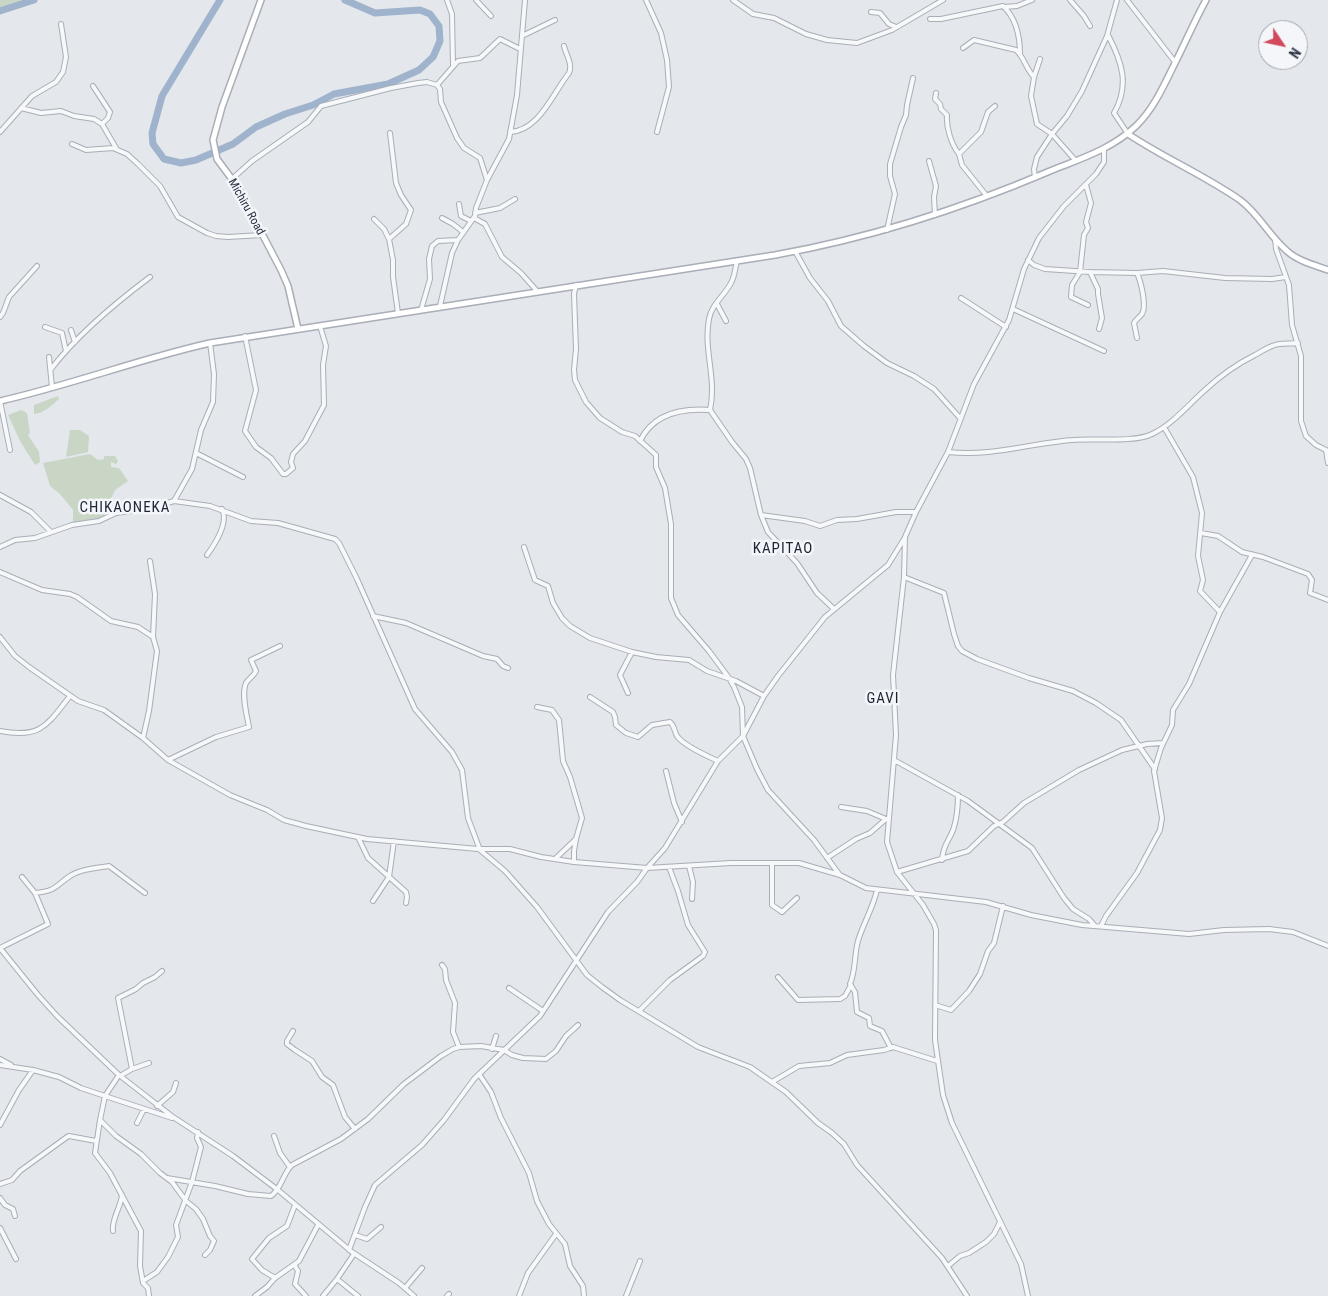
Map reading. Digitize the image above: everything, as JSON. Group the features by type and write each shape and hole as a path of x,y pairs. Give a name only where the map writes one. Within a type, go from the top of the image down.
{"main road":[{"name":"Michiru Road","path":"261,0 216,124 213,144 217,159 232,179 286,279 298,329"},
{"path":"0,401 143,360 245,336 320,326 795,251 887,230 935,215 1076,161 1104,149 1128,134 1149,111 1206,0"},
{"path":"1128,134 1151,149 1217,185 1241,201 1258,217 1283,248 1295,256 1328,270"}],"street":[{"path":"476,0 491,16"},
{"path":"440,306 450,258 458,240 473,217 487,180 508,142 516,95 525,0"},
{"path":"646,0 661,33 667,60 669,87 657,132"},
{"path":"733,0 753,14 774,18 806,34 827,40 857,43 896,27 943,0"},
{"path":"930,19 941,19 1001,6 1018,6 1032,0"},
{"path":"1070,0 1090,26"},
{"path":"1035,178 1034,169 1037,157 1075,103 1108,34 1117,0"},
{"path":"1127,0 1175,62"},
{"path":"448,1 452,14 453,65"},
{"path":"1004,7 1012,19 1019,37 1020,54 1025,66 1034,78"},
{"path":"871,12 880,13 889,24 896,27"},
{"path":"522,36 555,20"},
{"path":"0,132 36,92 56,82 63,72 66,57 61,24"},
{"path":"1108,34 1116,51 1123,74 1121,99 1114,113 1128,134"},
{"path":"437,85 458,61 480,58 500,39 520,49"},
{"path":"963,48 974,40 1009,48 1020,54"},
{"path":"510,132 523,130 536,119 569,73 569,60 564,46"},
{"path":"1040,59 1030,99 1034,114 1038,124 1052,134 1076,161"},
{"path":"887,230 895,194 890,176 890,164 906,115 913,78"},
{"path":"232,179 252,161 308,122 321,106 391,88 427,82 437,85 440,89 441,102 457,138 464,148 480,158 487,180"},
{"path":"93,86 110,112 108,118 102,124"},
{"path":"936,93 935,99 947,115 946,122 962,165 986,196"},
{"path":"959,154 981,132 988,112 995,106"},
{"path":"21,108 41,113 63,112 94,119 102,124 116,148 149,174 180,218 216,236 228,238 262,236"},
{"path":"389,239 406,224 411,210 396,183 390,133"},
{"path":"72,144 86,150 116,148"},
{"path":"349,1250 364,1207 375,1185 426,1140 444,1120 479,1074 543,1011 608,912 637,882 665,848 718,761 743,736 764,696 778,676 834,609 888,565 905,537 948,452 974,384 1006,327 1028,260 1039,238 1056,215 1096,174 1104,162 1104,149"},
{"path":"929,161 936,186 934,198 935,215"},
{"path":"1086,185 1091,203 1086,222 1088,228 1084,235 1080,272 1072,285 1071,297 1088,305"},
{"path":"459,204 461,216 473,217 500,208 516,200"},
{"path":"473,217 485,224 505,260 521,273 537,291"},
{"path":"442,218 463,232"},
{"path":"374,219 389,239 398,313"},
{"path":"1274,237 1290,292 1292,325 1298,343 1302,367 1301,421 1306,436 1316,445 1327,450 1328,463"},
{"path":"421,310 430,279 429,259 432,246 438,242 458,240"},
{"path":"795,251 810,278 828,301 841,326 887,363 914,376 938,392 960,418"},
{"path":"1028,260 1044,269 1080,272 1138,273 1163,271 1225,278 1272,279 1286,277"},
{"path":"736,261 732,281 709,317 707,339 712,370 710,410 748,463 761,515 768,532 797,563 814,589 834,609"},
{"path":"0,317 9,297 37,266"},
{"path":"1090,272 1098,286 1102,318 1099,329"},
{"path":"1137,338 1134,323 1142,314 1143,304 1142,287 1138,273"},
{"path":"51,369 66,351 108,311 150,277"},
{"path":"576,285 574,294 575,380 586,402 600,418 622,432 635,436 656,455 656,467 665,488 670,524 671,598 674,608 729,678 742,708 743,736 768,790 814,840 840,875"},
{"path":"961,298 1006,327"},
{"path":"717,304 726,321"},
{"path":"1013,309 1104,351"},
{"path":"245,336 256,390 245,430 256,447 271,458 283,474 286,474 293,468 291,462 293,454 305,441 324,407 323,365 326,346 320,326"},
{"path":"45,327 62,333 66,351"},
{"path":"71,330 75,342"},
{"path":"174,501 191,472 201,430 212,406 214,374 210,343"},
{"path":"948,452 965,454 995,453 1048,442 1141,437 1152,434 1180,415 1218,378 1250,358 1278,344 1298,343"},
{"path":"49,357 52,387"},
{"path":"0,401 10,450"},
{"path":"640,441 643,434 666,414 693,410 710,410"},
{"path":"1164,427 1196,484 1202,513 1198,556 1203,580 1200,591 1220,612"},
{"path":"635,436 643,434"},
{"path":"196,453 243,477"},
{"path":"0,495 31,512 51,532"},
{"path":"0,547 15,540 35,538 72,525 99,521 116,513 142,510 174,501 201,504 222,509 251,521 278,523 333,538 339,543 416,709 452,752 462,770 468,818 478,848 505,871 537,907 587,975 602,987 698,1047 746,1065 786,1092 818,1123 840,1140 857,1165 942,1258 967,1296"},
{"path":"207,555 223,523 222,509"},
{"path":"761,515 805,520 820,526 837,520 856,519 896,512 916,512"},
{"path":"1201,533 1218,536 1236,549 1308,574 1312,580 1310,593 1328,600"},
{"path":"905,537 904,577 893,675 897,721 887,819 887,842 898,872 931,918 936,930 935,1040 943,1095 952,1124 1021,1264 1028,1296"},
{"path":"524,547 535,580 548,586 557,610 570,626 590,638 632,652 656,657 689,660 707,671 729,678 764,696"},
{"path":"1101,926 1137,873 1160,830 1162,818 1155,769 1163,743 1172,725 1173,710 1189,684 1220,612 1252,555"},
{"path":"143,738 157,651 153,637 155,594 150,561"},
{"path":"0,572 42,590 70,594 111,621 138,627 153,637"},
{"path":"904,577 944,593 958,646 965,653 998,667 1090,699 1121,720 1155,769"},
{"path":"373,616 383,620 406,623 484,656 494,658 508,668"},
{"path":"0,637 15,656 70,696 93,708 104,710 143,738 168,760 223,791 262,807 284,820 306,826 358,837 478,848 510,849 574,862 647,868 731,863 798,863 840,875 858,885 877,890 986,902 1049,919 1082,925 1189,934 1224,930 1269,929 1293,932 1328,946"},
{"path":"168,760 216,736 249,727 245,689 246,683 256,670 251,660 280,646"},
{"path":"628,693 620,675 632,652"},
{"path":"0,731 18,734 44,727 70,696"},
{"path":"590,697 613,712 616,725 626,733 638,737 652,725 670,722 673,723 677,736 695,749 718,761"},
{"path":"537,708 552,710 559,720 563,761 570,777 582,818 576,839 574,862"},
{"path":"898,872 968,851 998,823 1024,803 1079,770 1118,752 1151,743 1163,743"},
{"path":"894,760 958,795 1032,848 1064,898 1095,926"},
{"path":"666,771 674,803 682,822"},
{"path":"942,860 944,847 955,826 958,795"},
{"path":"841,807 866,811 887,819"},
{"path":"827,858 856,839 870,833 887,819"},
{"path":"358,837 368,858 406,892 406,903"},
{"path":"555,859 576,839"},
{"path":"372,901 389,877 394,841"},
{"path":"772,864 772,905 782,912 796,898"},
{"path":"35,893 50,891 70,876 81,871 109,866 145,893"},
{"path":"689,866 693,882 692,899"},
{"path":"640,1011 670,980 703,956 705,952 688,925 669,868"},
{"path":"22,877 35,893 48,924 0,948 57,1016 120,1076 157,1106 233,1156 278,1190 354,1254 406,1288 414,1296"},
{"path":"778,978 798,1000 840,999 844,996 851,984 857,944 877,890"},
{"path":"935,1006 952,1009 972,986 994,942 1003,906"},
{"path":"442,965 445,969 446,980 455,1003 453,1028 459,1047"},
{"path":"132,1069 124,1019 118,999 162,972"},
{"path":"851,984 856,992 857,1012 869,1018 870,1026 882,1031 891,1048"},
{"path":"510,988 543,1011"},
{"path":"167,1178 269,1197 278,1190 290,1167 332,1145 355,1129 381,1108 404,1084 447,1052 459,1047 481,1046 504,1050 512,1055 523,1058 546,1059 556,1051 566,1036 578,1025"},
{"path":"293,1032 287,1044 312,1061 322,1077 333,1085 345,1117 355,1129"},
{"path":"492,1049 496,1036"},
{"path":"772,1082 799,1066 830,1063 848,1055 891,1048 899,1048 937,1061"},
{"path":"0,1059 14,1067"},
{"path":"149,1063 120,1076 105,1096 95,1153 110,1173 141,1232 140,1258 142,1281 148,1288 149,1296"},
{"path":"0,1065 33,1070 60,1077 81,1088 176,1120"},
{"path":"0,1125 19,1090 33,1070"},
{"path":"479,1074 491,1092 501,1118 529,1173 537,1202 549,1224 565,1244 570,1266 583,1286 584,1296"},
{"path":"157,1106 173,1092 176,1083"},
{"path":"137,1123 144,1109"},
{"path":"100,1120 167,1178 186,1201 196,1209 214,1241 210,1250 205,1255"},
{"path":"142,1281 155,1274 168,1257 178,1237 176,1225 186,1201 202,1147 198,1138 198,1132"},
{"path":"0,1184 12,1180 20,1171 69,1136 96,1141"},
{"path":"274,1136 280,1153 290,1167"},
{"path":"113,1232 112,1225 119,1210 122,1195"},
{"path":"0,1198 5,1205 13,1209 15,1216"},
{"path":"275,1278 262,1270 252,1259 268,1238 286,1226 295,1205"},
{"path":"948,1266 960,1256 986,1242 994,1234 1000,1222"},
{"path":"255,1296 275,1278 295,1266 306,1252 318,1225"},
{"path":"355,1235 367,1239 381,1227"},
{"path":"0,1228 16,1259"},
{"path":"520,1296 528,1273 556,1234"},
{"path":"323,1296 354,1254"},
{"path":"626,1296 640,1261"},
{"path":"295,1266 298,1271 295,1284 306,1296"},
{"path":"406,1288 422,1268"},
{"path":"336,1278 358,1296"}],"green space":[{"path":"0,0 35,0 0,14"},
{"path":"58,396 59,399 47,409 34,414 34,405"},
{"path":"21,410 27,413 30,433 28,435 39,452 40,462 35,465 20,441 8,415"},
{"path":"70,430 80,430 89,436 88,452 66,457"},
{"path":"90,454 98,460 104,459 104,456 115,456 118,461 116,464 111,462 111,467 119,468 128,481 115,490 107,507 108,511 100,520 77,524 73,522 73,510 60,494 50,486 43,463"}],"waterway":[{"path":"0,11 34,0"},
{"path":"220,0 162,96 152,133 153,144 164,159 181,163 196,160 233,144 256,127 285,114 313,105 334,94 388,84 419,70 433,57 440,41 439,26 430,14 420,10 375,13 345,0"}],"district":[{"name":"CHIKAONEKA","path":"125,508"},
{"name":"KAPITAO","path":"783,549"},
{"name":"GAVI","path":"883,699"}]}
